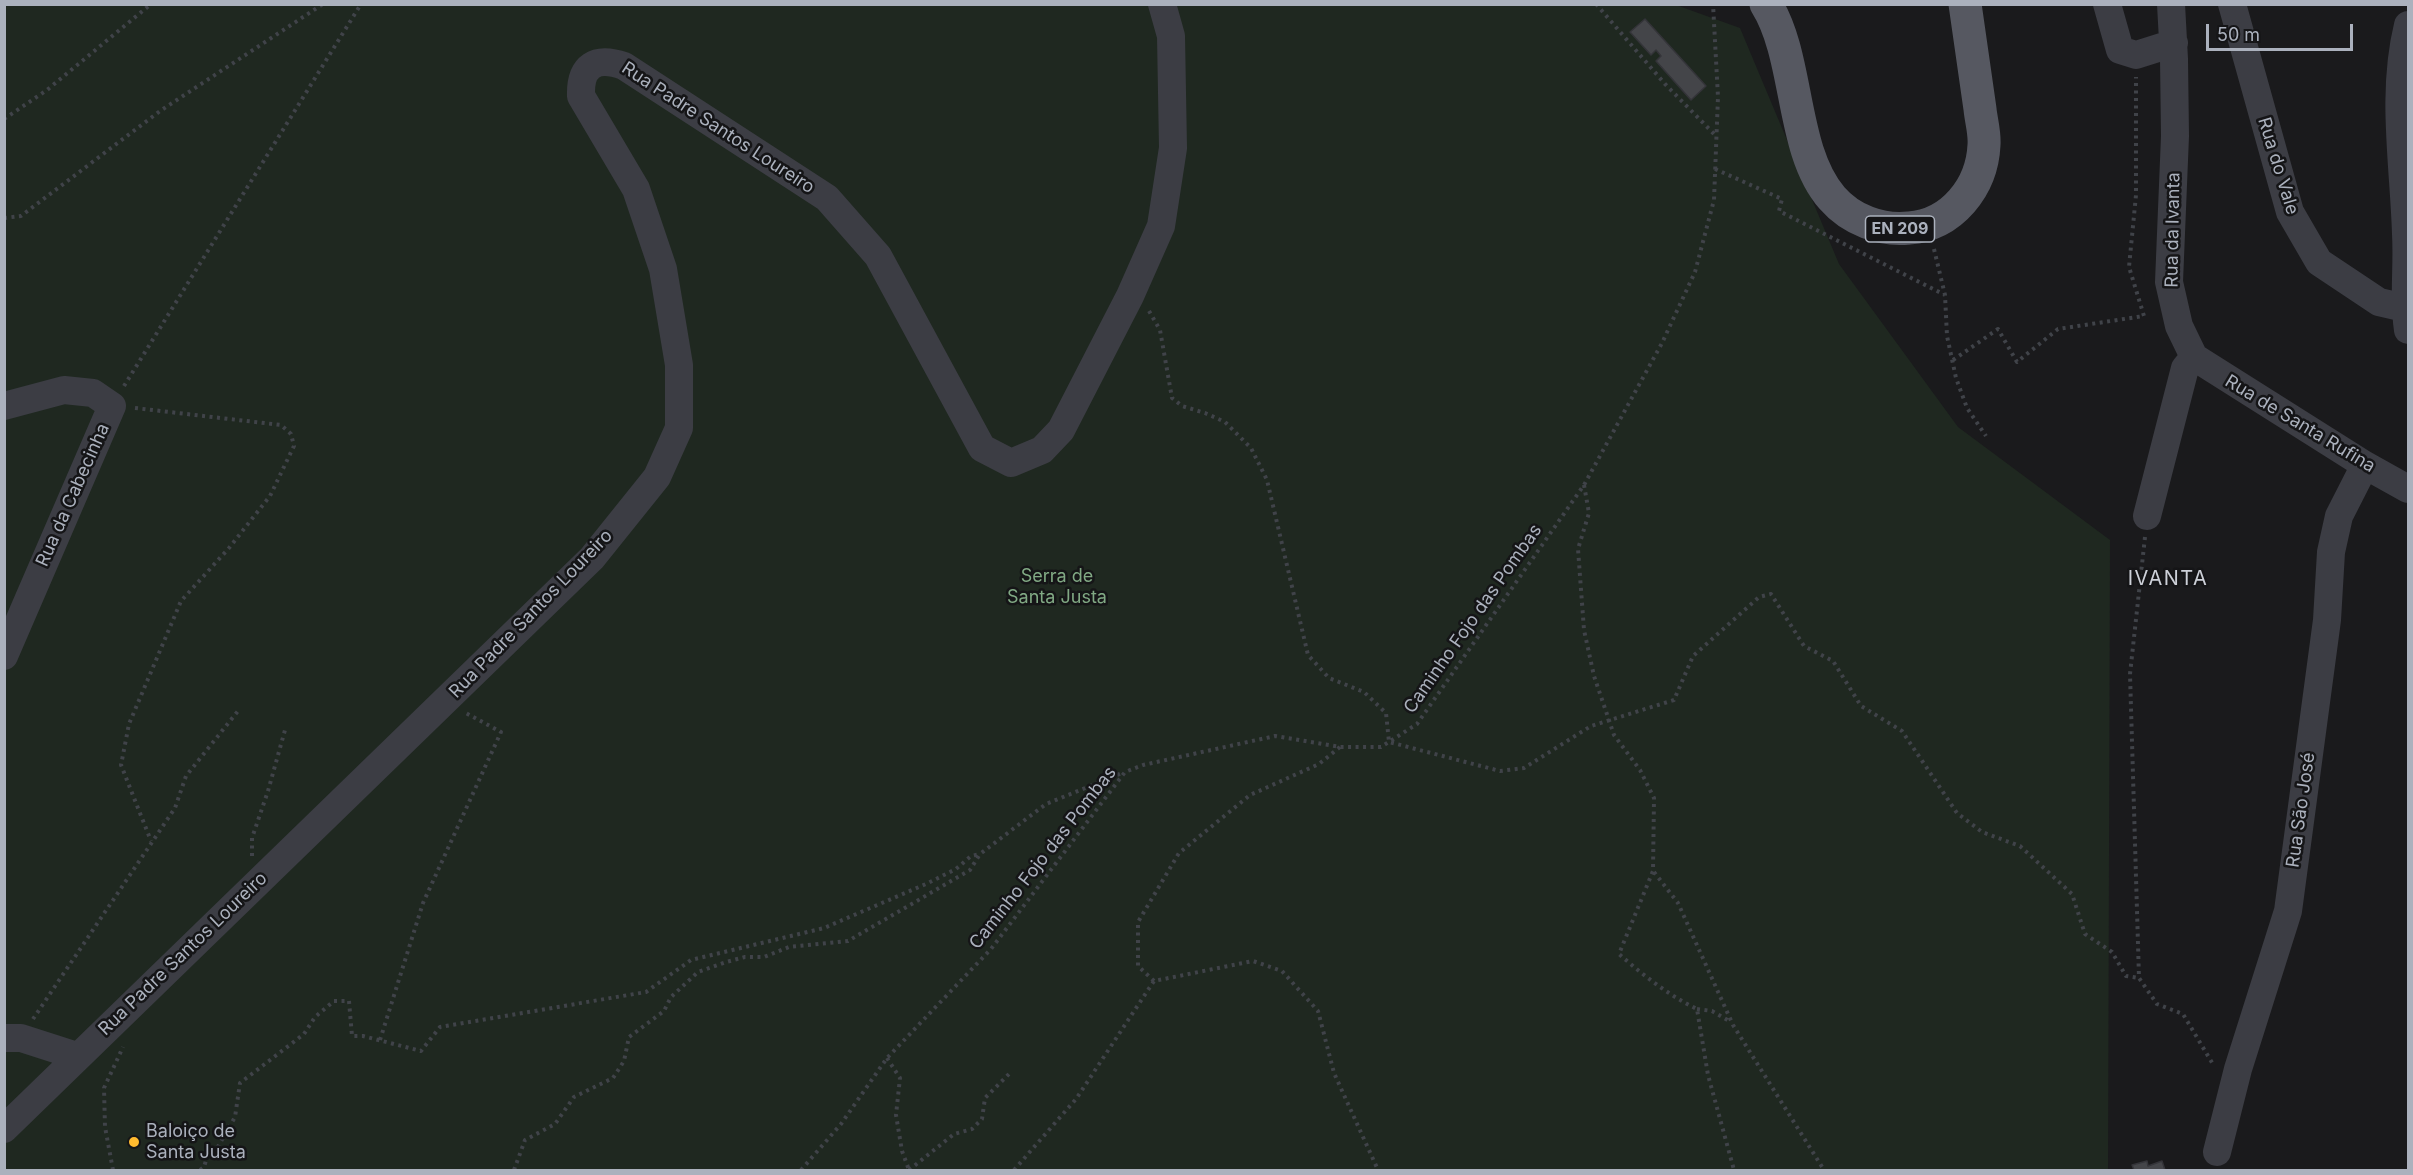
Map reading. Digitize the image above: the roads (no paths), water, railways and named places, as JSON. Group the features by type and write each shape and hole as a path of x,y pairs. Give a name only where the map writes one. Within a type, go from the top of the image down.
{"main road":[{"name":"EN 209","path":"1772,7 1814,171 1832,199 1859,220 1893,230 1924,227 1952,213 1975,184 1984,145 1965,4"}],"street":[{"name":"Rua Padre Santos Loureiro","path":"4,1129 592,558 657,477 679,428 679,365 663,269 636,189 581,96 581,83 585,72 597,62 610,61 624,66 827,198 878,256 982,448 1011,463 1042,450 1061,430 1130,296 1161,226 1173,148 1171,36 1162,4"},
{"path":"2107,4 2120,50 2136,55 2174,51"},
{"name":"Rua da Ivanta","path":"2171,4 2175,136 2169,282 2179,326 2194,357"},
{"name":"Rua do Vale","path":"2232,4 2290,213 2319,262 2407,319"},
{"path":"2407,319 2407,239 2398,82 2409,26"},
{"path":"2147,516 2185,368 2194,357"},
{"name":"Rua de Santa Rufina","path":"2194,357 2365,465 2409,489"},
{"name":"Rua da Cabecinha","path":"4,406 64,390 93,393 112,406 4,656"},
{"name":"Rua São José","path":"2217,1152 2238,1069 2288,911 2327,620 2331,552 2339,516 2365,465"},
{"path":"13,1038 77,1056"}],"place":[{"name":"Baloiço de Santa Justa","path":"134,1142"}],"district":[{"name":"IVANTA","path":"2168,579"}],"park label":[{"name":"Serra de Santa Justa","path":"1057,587"}]}
